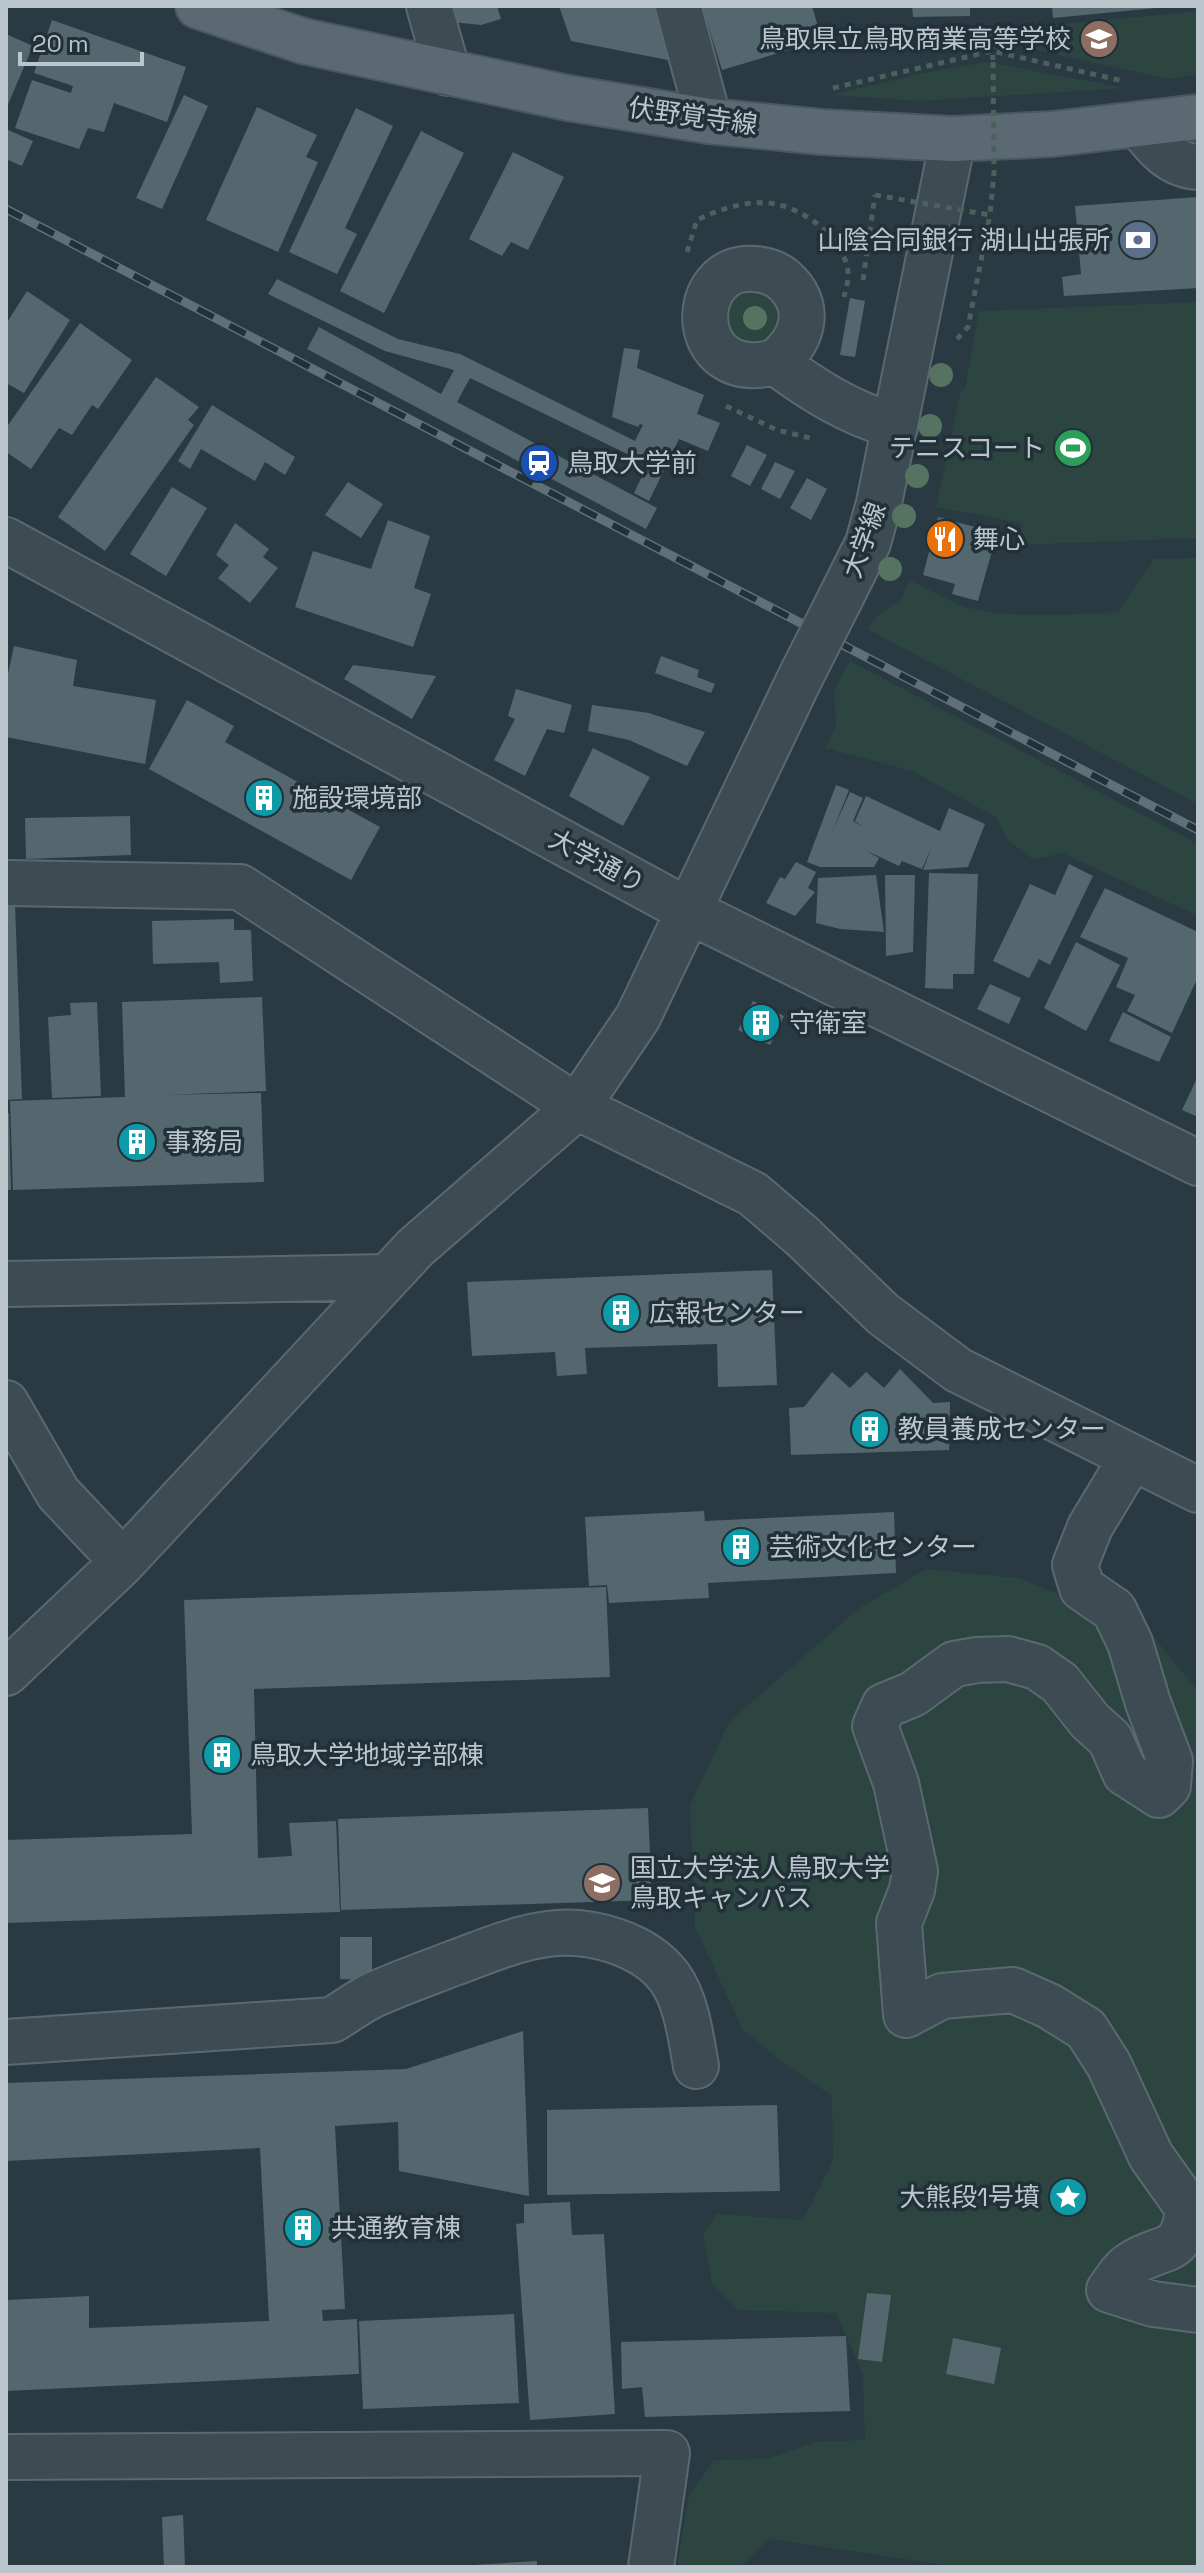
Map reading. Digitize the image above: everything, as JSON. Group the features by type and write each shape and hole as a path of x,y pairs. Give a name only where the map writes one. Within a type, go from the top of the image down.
{"main road":[{"name":"伏野覚寺線","path":"198,6 303,41 568,98 709,121 821,132 953,139 1053,134 1198,117"}],"street":[{"path":"429,6 448,73"},
{"path":"678,6 709,121"},
{"path":"1139,125 1159,151 1184,166 1198,167"},
{"name":"大学線","path":"6,1673 123,1562 415,1248 577,1107 638,1017 868,543 879,503 953,139"},
{"path":"775,362 814,391 864,417 895,426"},
{"name":"大学通り","path":"6,540 689,911 1198,1163"},
{"path":"6,883 240,887 577,1107 753,1194 883,1314 958,1370 1198,1490"},
{"path":"6,1284 387,1277"},
{"path":"6,1403 58,1493 123,1562"},
{"path":"1132,1457 1090,1527 1075,1565 1082,1588 1114,1610 1130,1643 1170,1761 1168,1786 1159,1795 1125,1773 1110,1739 1090,1721 1060,1683 1037,1667 1008,1659 954,1664 913,1694 884,1706 875,1726 896,1783 915,1871 912,1890 899,1923 906,2015 942,1996 1013,1990 1049,2006 1086,2029 1109,2065 1151,2156 1188,2208 1186,2227 1173,2246 1129,2265 1109,2290 1153,2304 1198,2310"},
{"path":"6,2042 332,2020 368,1997 472,1957 549,1934 579,1934 608,1938 630,1948 656,1962 672,1980 689,2030 696,2066"},
{"path":"6,2457 667,2453 651,2567"}],"path":[{"path":"968,327 990,215 994,173 991,31"},
{"path":"831,88 992,51 1124,81"},
{"path":"863,280 875,195 990,215"}],"green space":[{"path":"1198,11 1198,74 1168,79 1005,43 1003,30"},
{"path":"987,62 1126,88 920,101 830,95 928,72"},
{"path":"737,288 780,292 780,344 736,347 722,306"},
{"name":"テニスコート","path":"1198,302 1198,538 1017,545 1022,523 936,507 961,390 965,389 979,311"},
{"path":"1198,558 1198,804 867,629 875,618 902,598 909,580 960,605 996,613 1118,612 1154,559"},
{"path":"850,661 1198,844 1198,916 1062,853 1034,860 1008,840 996,817 912,771 825,748 836,726 834,690"},
{"path":"926,1569 1018,1578 1147,1629 1198,1691 1198,2567 958,2567 770,2539 740,2567 679,2567 689,2495 714,2460 766,2459 816,2442 865,2440 863,2375 836,2313 738,2310 712,2283 703,2235 716,2214 803,2220 833,2161 832,2096 743,2030 695,1927 690,1805 729,1722 858,1609"}],"building":[{"path":"447,6 497,6 501,19 481,25 452,22"},
{"path":"559,6 664,6 678,62 571,41"},
{"path":"702,6 812,6 822,40 722,70"},
{"path":"912,6 970,6 970,16 913,17"},
{"path":"1052,6 1156,6 1156,8 1053,18"},
{"path":"52,20 186,67 167,122 114,103 104,132 88,128 79,149 15,128 32,80 71,93 73,86 34,73"},
{"path":"6,34 33,46 6,109"},
{"path":"184,95 208,106 162,209 136,198"},
{"path":"257,107 317,135 306,157 318,162 278,252 206,220"},
{"path":"356,108 393,126 345,228 357,234 337,274 289,252"},
{"path":"6,129 33,141 22,166 6,159"},
{"path":"421,131 464,153 384,313 340,291"},
{"path":"513,152 564,177 528,250 511,242 502,256 469,239"},
{"name":"山陰合同銀行 湖山出張所","path":"1198,197 1198,288 1064,296 1062,277 1081,274 1075,206"},
{"path":"277,279 398,339 460,354 635,441 643,425 638,427 612,417 624,348 640,350 637,368 704,395 697,414 720,423 708,451 679,439 649,501 634,493 648,464 470,378 457,402 657,508 646,529 307,349 319,327 441,394 454,370 385,351 268,294"},
{"path":"27,291 70,320 24,393 6,383 6,324"},
{"path":"850,298 865,301 855,357 840,355"},
{"path":"80,323 132,360 98,409 92,405 72,435 59,428 31,469 6,452 6,428"},
{"path":"156,377 199,407 188,420 194,425 105,551 58,517"},
{"path":"212,405 295,457 285,475 265,462 255,481 201,449 190,469 178,461"},
{"path":"747,445 767,455 750,486 731,476"},
{"path":"775,462 795,471 780,499 761,489"},
{"path":"807,478 827,489 811,520 790,508"},
{"path":"348,482 383,504 361,538 325,515"},
{"path":"172,487 207,508 166,576 130,554"},
{"path":"938,517 997,533 978,601 952,594 955,584 923,575"},
{"path":"388,520 430,536 414,588 431,594 413,647 295,607 313,551 371,569"},
{"path":"235,523 269,549 263,557 278,568 250,603 218,578 229,565 216,555"},
{"path":"14,646 77,660 73,686 156,700 145,764 6,737 6,683"},
{"path":"661,656 699,670 697,677 715,684 711,693 655,673"},
{"path":"353,665 436,676 412,719 344,679"},
{"path":"516,689 572,705 564,733 547,729 525,776 494,760 515,719 508,716"},
{"name":"施設環境部","path":"187,700 234,726 225,742 380,827 351,880 149,769"},
{"path":"592,705 649,713 705,732 687,766 629,740 588,731"},
{"path":"593,748 650,777 623,826 569,796"},
{"path":"836,785 849,790 832,832 850,792 863,798 853,821 863,827 855,821 866,796 940,831 949,808 985,824 968,867 923,870 932,846 922,869 902,861 899,866 865,850 879,858 874,867 820,867 807,862"},
{"path":"130,816 131,855 26,859 25,818"},
{"path":"796,862 816,872 808,888 815,892 795,916 766,903 780,877 785,879"},
{"path":"1069,864 1093,876 1050,965 1039,959 1029,978 993,961 1030,884 1055,895"},
{"path":"929,873 978,874 974,974 953,974 953,989 925,988"},
{"path":"876,875 884,932 840,929 816,923 818,878"},
{"path":"885,875 915,875 913,952 886,956"},
{"path":"1105,888 1198,932 1198,977 1172,1033 1127,1011 1135,995 1116,987 1128,958 1080,937"},
{"path":"6,904 15,904 22,1099 6,1100"},
{"path":"234,919 234,930 251,930 253,981 220,983 219,962 153,964 152,921"},
{"path":"1076,942 1120,965 1086,1031 1044,1008"},
{"path":"990,984 1021,998 1009,1024 977,1009"},
{"name":"事務局","path":"262,997 266,1091 163,1095 261,1093 264,1182 13,1190 10,1101 125,1097 122,1002"},
{"name":"守衛室","path":"753,1001 784,1016 770,1045 738,1030"},
{"path":"97,1002 101,1096 52,1098 48,1017 71,1015 70,1003"},
{"path":"1123,1012 1171,1037 1159,1062 1109,1041"},
{"path":"1198,1076 1198,1117 1182,1110"},
{"path":"6,1113 9,1113 11,1190 6,1190"},
{"name":"広報センター","path":"772,1270 777,1385 718,1387 717,1344 585,1348 587,1374 557,1376 555,1352 472,1356 467,1282"},
{"name":"教員養成センター","path":"900,1369 933,1403 950,1402 949,1450 791,1455 789,1408 804,1407 832,1372 850,1388 866,1372 884,1388"},
{"name":"芸術文化センター","path":"704,1511 705,1521 894,1512 896,1573 708,1583 709,1598 609,1603 607,1585 589,1586 585,1517"},
{"name":"鳥取大学地域学部棟","path":"606,1587 610,1677 254,1689 258,1858 292,1856 289,1823 336,1821 340,1912 6,1923 6,1840 192,1834 184,1600"},
{"path":"648,1808 652,1900 341,1910 338,1819"},
{"path":"340,1937 372,1937 372,1980 340,1979"},
{"name":"共通教育棟","path":"523,2031 529,2196 399,2171 398,2122 335,2126 345,2309 322,2310 323,2321 357,2319 359,2374 6,2391 6,2300 89,2296 89,2328 269,2321 260,2148 6,2161 6,2083 406,2069"},
{"path":"777,2105 780,2191 547,2195 547,2110"},
{"path":"570,2202 572,2235 604,2234 615,2414 530,2420 516,2224 524,2223 524,2204"},
{"path":"867,2293 891,2295 882,2362 858,2359"},
{"path":"514,2314 519,2403 363,2409 359,2321"},
{"path":"846,2336 850,2411 645,2417 642,2387 622,2389 621,2342"},
{"path":"953,2338 1001,2348 994,2384 946,2374"},
{"path":"183,2515 185,2567 164,2567 162,2517"},
{"path":"537,2561 537,2567 473,2567 473,2565"}],"railway":[{"path":"6,209 1198,830"}],"place":[{"name":"鳥取県立鳥取商業高等学校","path":"1099,39"},
{"name":"山陰合同銀行 湖山出張所","path":"1138,240"},
{"name":"テニスコート","path":"1073,448"},
{"name":"鳥取大学前","path":"539,463"},
{"name":"舞心","path":"945,539"},
{"name":"施設環境部","path":"264,798"},
{"name":"守衛室","path":"761,1023"},
{"name":"事務局","path":"137,1142"},
{"name":"広報センター","path":"621,1313"},
{"name":"教員養成センター","path":"870,1429"},
{"name":"芸術文化センター","path":"741,1547"},
{"name":"鳥取大学地域学部棟","path":"222,1755"},
{"name":"国立大学法人鳥取大学 鳥取キャンパス","path":"602,1883"},
{"name":"大熊段1号墳","path":"1068,2197"},
{"name":"共通教育棟","path":"303,2228"}]}
